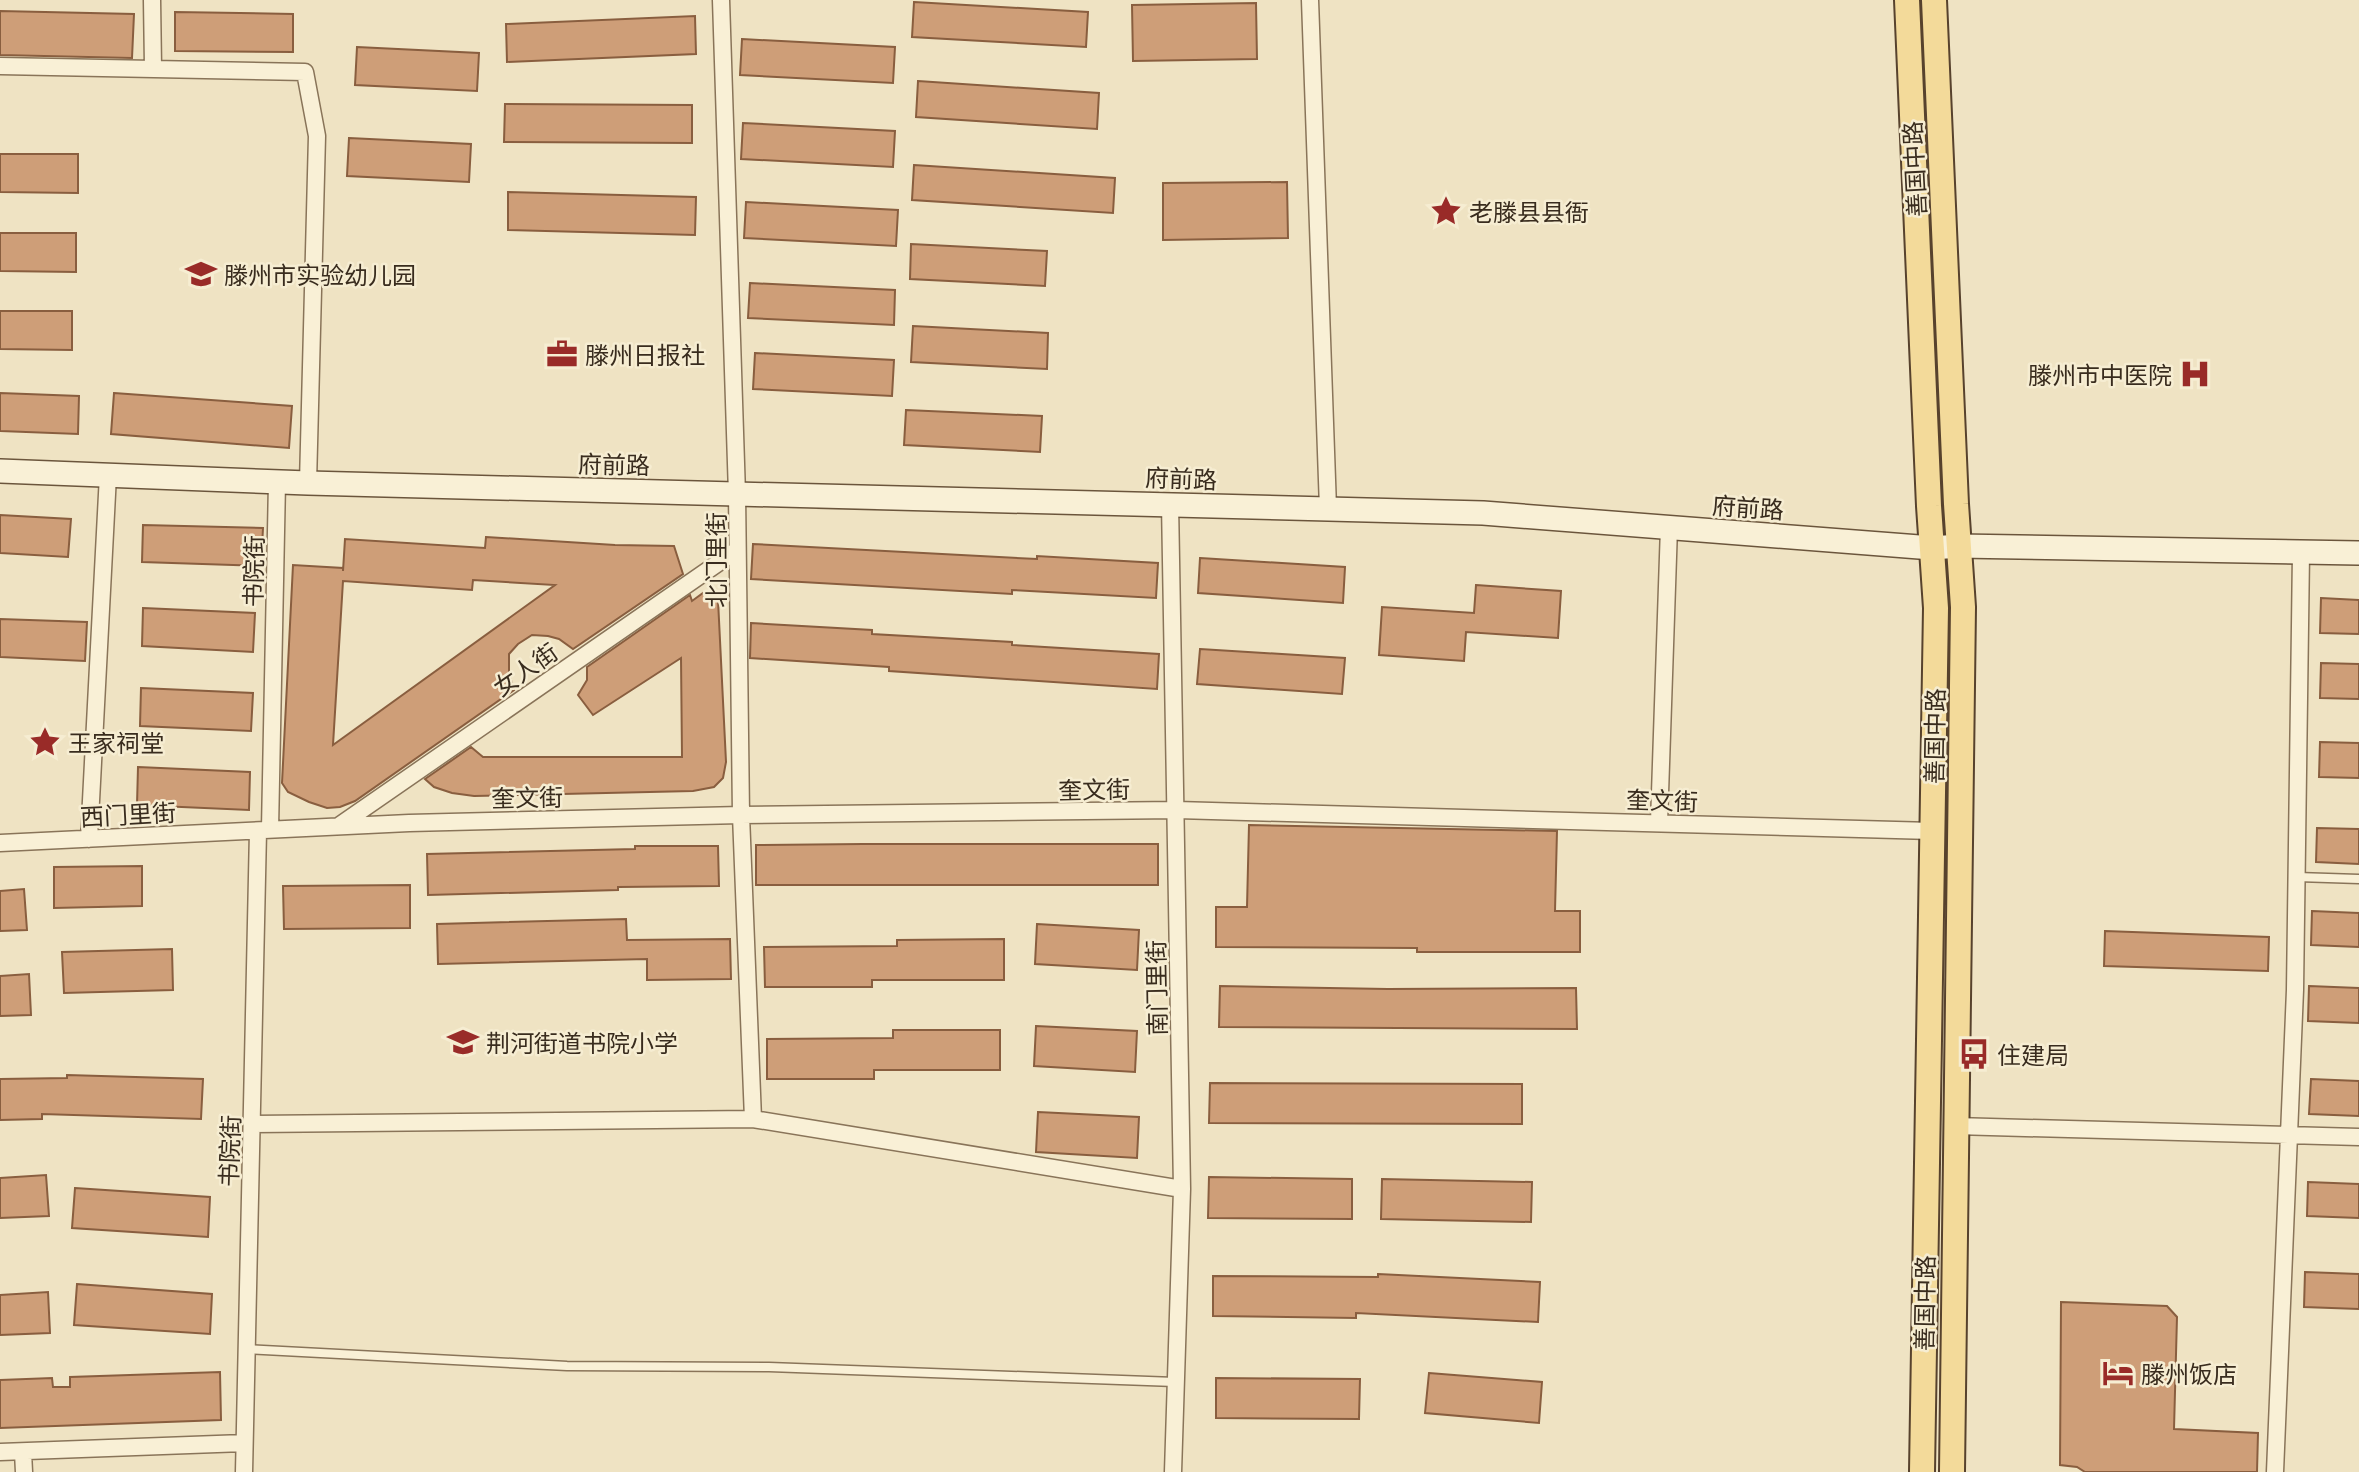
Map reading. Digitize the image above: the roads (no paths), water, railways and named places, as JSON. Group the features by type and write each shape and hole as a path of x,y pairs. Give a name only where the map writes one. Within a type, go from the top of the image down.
{"main road":[{"name":"善国中路","path":"1907,0 1936,608 1922,1472"},
{"name":"善国中路","path":"1934,0 1963,607 1952,1472"},
{"name":"府前路","path":"0,471 309,483 1483,513 1932,548 1959,546 2359,553"}],"street":[{"path":"152,0 153,67"},
{"name":"北门里街","path":"721,0 737,494 740,815 753,1119"},
{"path":"1310,0 1328,508"},
{"path":"0,66 305,72 317,136 309,483"},
{"path":"89,839 108,475"},
{"name":"书院街","path":"244,1472 253,1124 277,482"},
{"name":"南门里街","path":"1170,503 1182,1189 1173,1472"},
{"path":"1659,823 1670,527"},
{"name":"女人街","path":"340,825 737,551"},
{"path":"2275,1472 2295,990 2301,553"},
{"name":"奎文街","path":"264,830 340,825 740,815 1177,810 1931,831"},
{"name":"西门里街","path":"0,843 264,830"},
{"path":"253,1124 753,1119 1182,1189"},
{"path":"1955,1126 2359,1137"},
{"path":"0,1452 244,1443"},
{"path":"23,1452 24,1472"}],"lane":[{"path":"2297,877 2359,879"},
{"path":"246,1349 567,1366 769,1367 1175,1382"}],"place":[{"name":"老滕县县衙","path":"1446,211"},
{"name":"滕州市实验幼儿园","path":"201,274"},
{"name":"滕州日报社","path":"562,354"},
{"name":"滕州市中医院","path":"2195,374"},
{"name":"王家祠堂","path":"45,742"},
{"name":"荆河街道书院小学","path":"463,1042"},
{"name":"住建局","path":"1974,1054"},
{"name":"滕州饭店","path":"2118,1373"}]}
